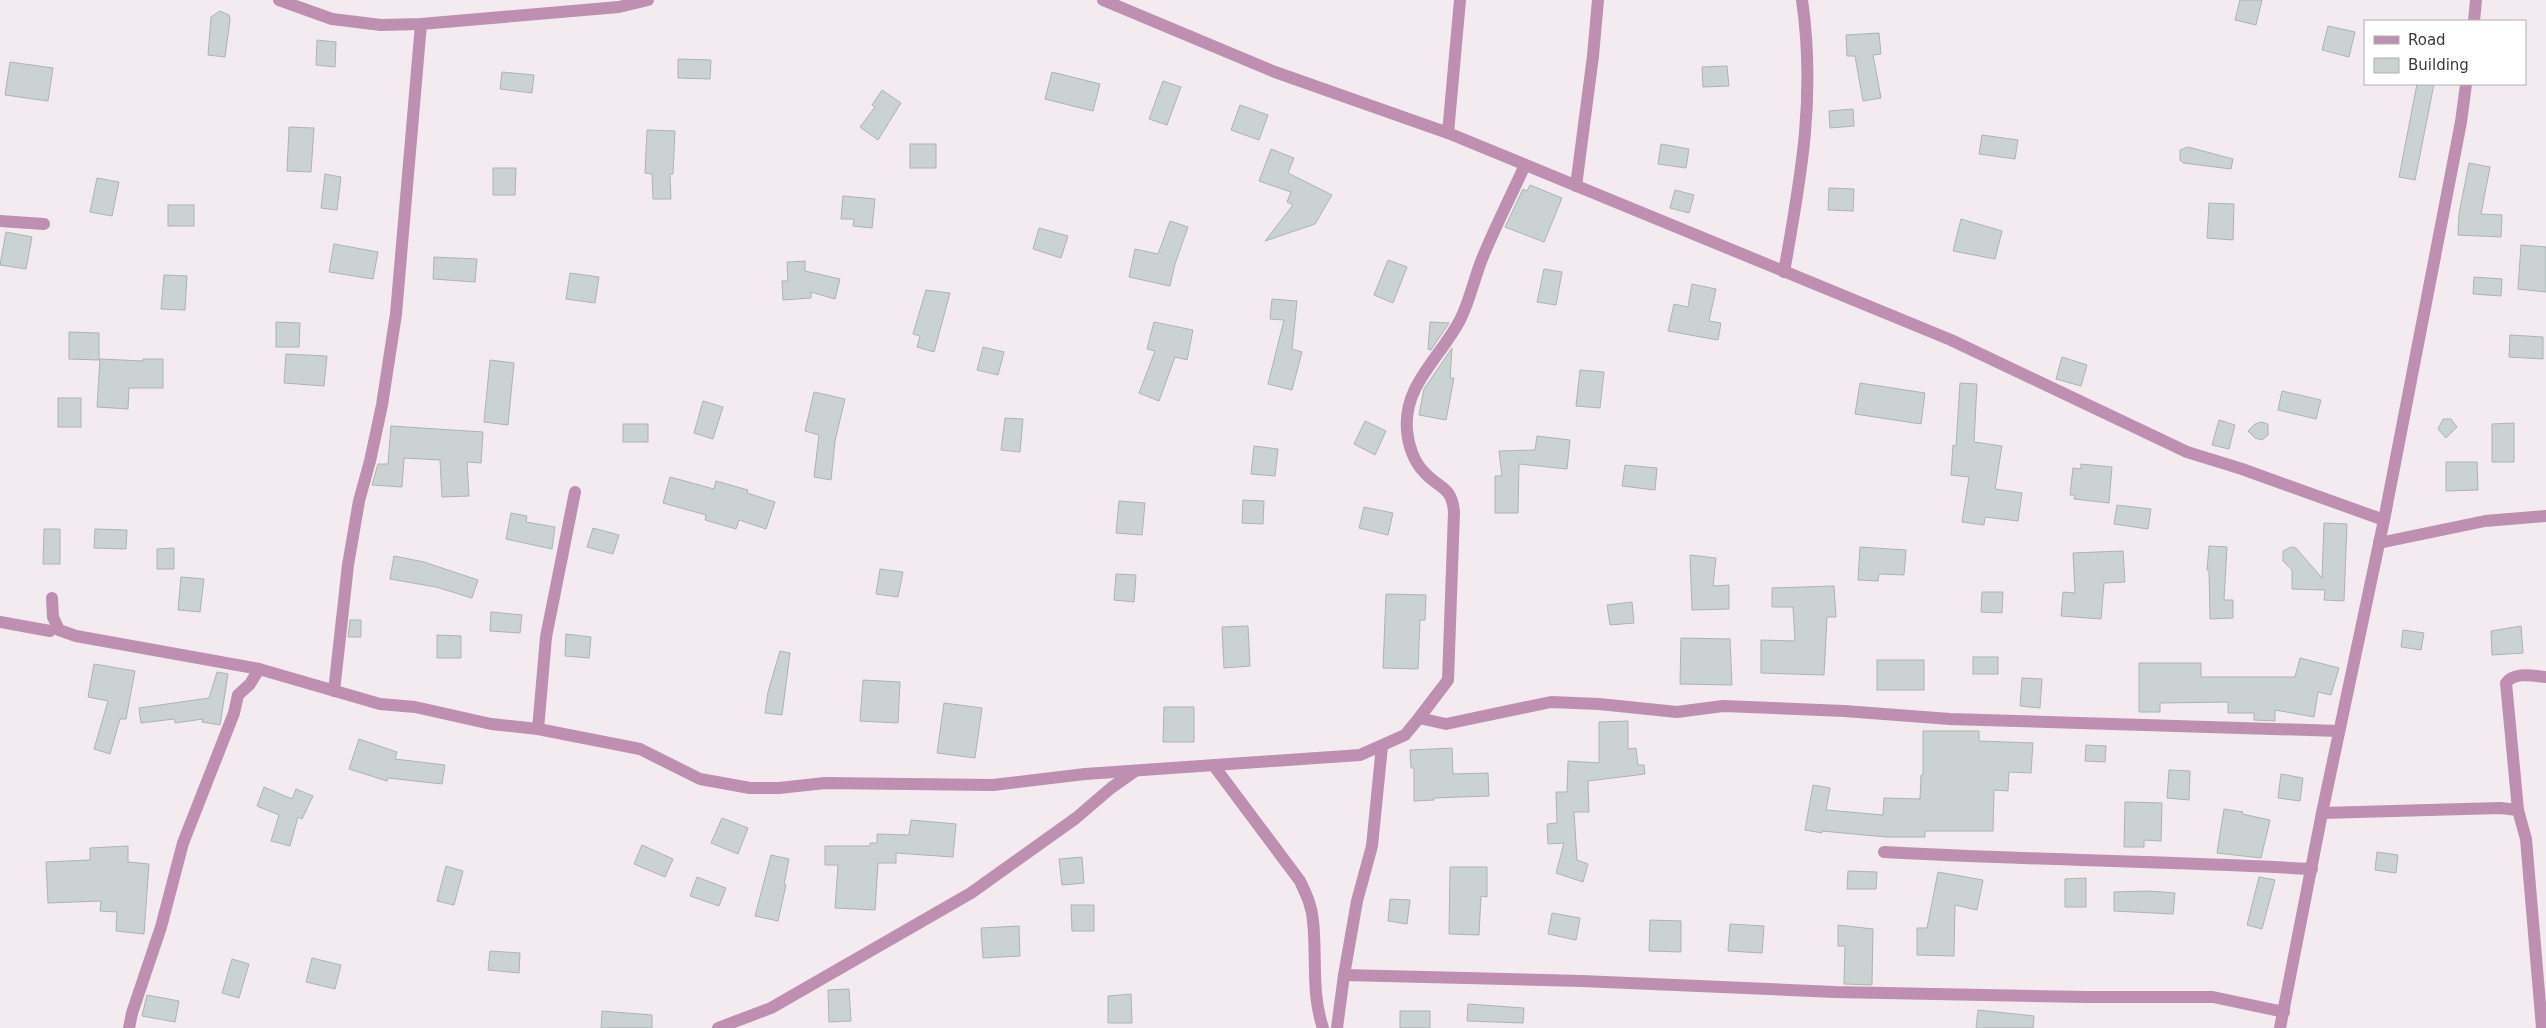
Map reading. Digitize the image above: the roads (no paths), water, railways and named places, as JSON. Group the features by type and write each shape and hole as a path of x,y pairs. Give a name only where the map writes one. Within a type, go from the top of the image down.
{"street":[{"path":"279,0 332,19 381,25 421,24 619,7 648,0"},
{"path":"1103,0 1275,72 1448,133 1951,340 2187,452 2242,469 2384,520"},
{"path":"1448,133 1460,0"},
{"path":"1576,186 1593,56 1598,0"},
{"path":"1784,272 1801,181 1807,127 1807,59 1802,0"},
{"path":"2474,20 2476,0"},
{"path":"334,691 348,565 359,500 370,461 382,405 396,314 421,24"},
{"path":"2280,1028 2322,813 2384,520 2461,122 2466,85"},
{"path":"52,598 53,617 59,630 76,636 259,669 311,682 334,691 380,704 415,707 491,724 538,729 640,749 700,779 750,788 842,782 994,785 1135,771 1360,755 1405,735 1448,680 1453,500 1449,491 1422,471 1412,454 1407,432 1406,410 1414,388 1445,346 1460,320 1482,260 1525,165"},
{"path":"0,221 44,224"},
{"path":"538,729 546,637 575,492"},
{"path":"2379,543 2486,521 2546,516"},
{"path":"0,622 50,631"},
{"path":"130,1028 132,1013 161,928 183,843 234,714 238,695 250,684 259,669"},
{"path":"2542,1028 2526,839 2518,810 2506,683 2510,678 2518,675 2546,677"},
{"path":"1419,718 1446,724 1551,702 1678,712 1723,706 1844,711 1950,719 2339,731"},
{"path":"1338,1028 1344,975 1357,902 1372,846 1382,746"},
{"path":"1214,766 1300,881 1309,901 1313,920 1315,991 1322,1028"},
{"path":"718,1028 771,1008 971,893 1076,818 1111,788 1135,771"},
{"path":"2322,813 2500,808 2518,810"},
{"path":"1884,852 1998,859 2179,862 2312,869"},
{"path":"1344,975 1582,981 1845,992 2213,997 2284,1012"}]}
